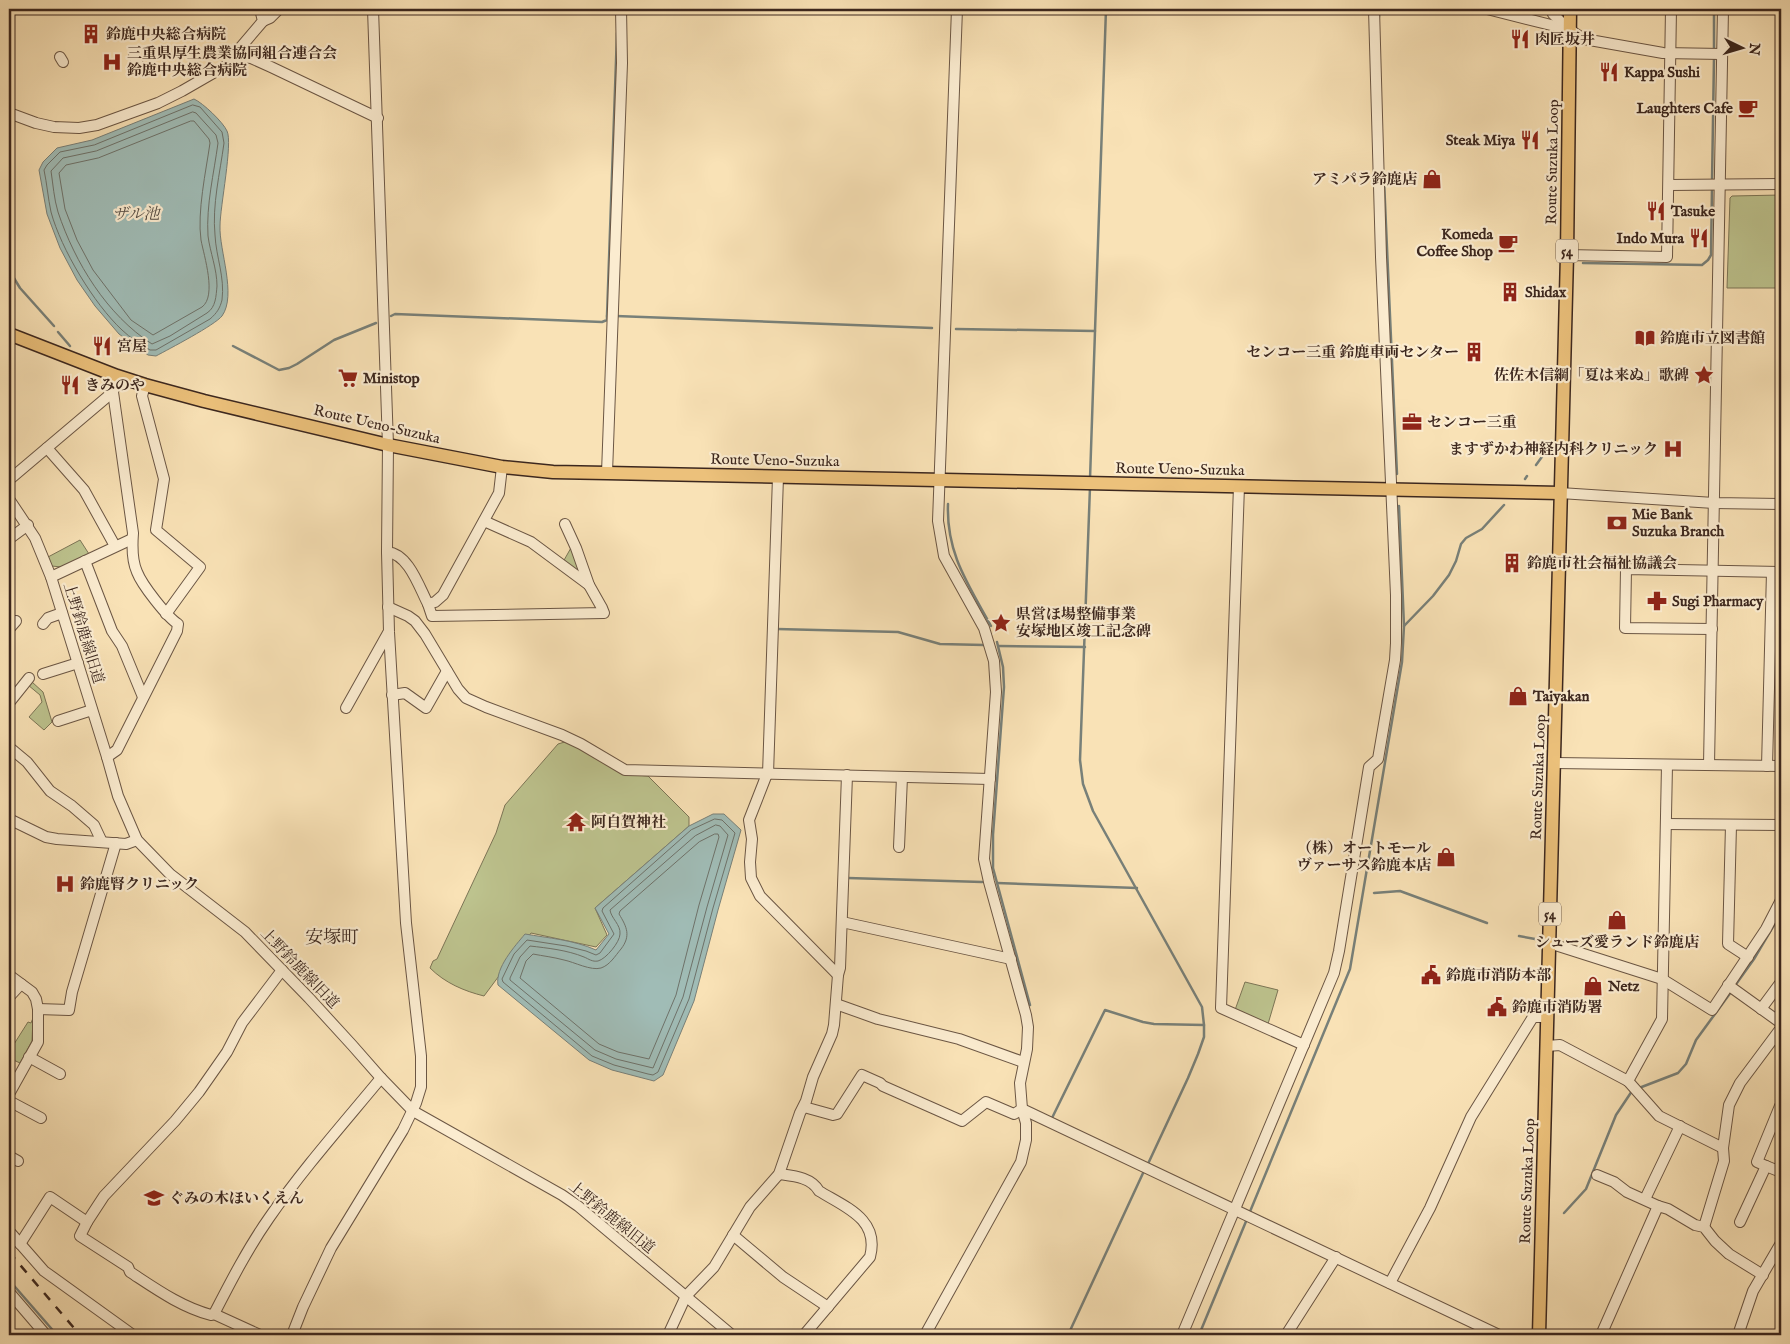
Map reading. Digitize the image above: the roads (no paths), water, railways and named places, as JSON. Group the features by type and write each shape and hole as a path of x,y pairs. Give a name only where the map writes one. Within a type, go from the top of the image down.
{"main road":[{"name":"Route Suzuka Loop","path":"1539,1335 1567,255 1570,9"},
{"name":"Route Ueno-Suzuka","path":"9,334 117,376 204,401 388,445 502,467 552,472 1560,493"}],"street":[{"path":"260,9 263,21"},
{"path":"225,65 263,21 270,18 279,9"},
{"path":"292,1335 331,1248 413,1111 421,1087 421,1056 406,923 388,632 388,445 373,9"},
{"path":"607,473 622,63 622,9"},
{"path":"925,1335 1021,1162 1026,1140 1026,1123 1022,1109 1020,1083 1027,1049 1028,1027 984,859 996,692 994,660 984,628 944,556 938,521 957,9"},
{"path":"1182,1335 1239,1211 1304,1044 1334,973 1340,952 1369,767 1378,759 1393,669 1396,630 1380,248 1374,9"},
{"path":"1487,9 1570,30"},
{"path":"1551,9 1553,14 1570,30 1584,39 1670,54 1721,54"},
{"path":"1567,255 1667,257 1671,9"},
{"path":"1709,765 1723,9"},
{"path":"9,113 36,123 54,126 79,128 97,125 158,103 182,92 241,57 251,58 378,118"},
{"path":"1669,185 1781,184"},
{"path":"107,758 117,750 177,631 178,624 166,614 137,572 133,555 113,392 117,376"},
{"path":"145,385 142,396 164,479 156,530 200,567 166,614"},
{"path":"9,480 113,392"},
{"path":"47,448 84,490 115,546"},
{"path":"428,604 435,602 443,595 484,521 499,493 502,467"},
{"path":"778,477 767,774 749,820 752,839 751,878 760,896 838,975"},
{"path":"1239,486 1221,1008 1304,1044"},
{"path":"1560,493 1714,503 1781,504"},
{"name":"上野鈴鹿線旧道","path":"9,499 28,525 51,577 118,796 137,840 170,874 244,932 282,970 413,1111 578,1206 732,1335"},
{"path":"484,521 531,542 589,585"},
{"path":"387,552 393,552 399,556 413,574 432,616 604,613 589,585 565,524"},
{"path":"9,539 28,525"},
{"path":"51,577 132,539"},
{"path":"85,561 112,631 122,646 143,697"},
{"path":"1712,629 1625,628 1626,569 1776,572 1767,766"},
{"path":"388,607 415,621 425,634 458,689 472,701 580,744 625,770 990,779"},
{"path":"43,624 48,618 62,613"},
{"path":"9,629 16,621"},
{"path":"346,708 388,632"},
{"path":"43,674 78,663"},
{"path":"392,695 405,693 426,708 447,672"},
{"path":"9,703 29,678"},
{"path":"58,721 92,710"},
{"path":"9,747 27,762 50,791 72,806 94,825 102,842"},
{"path":"1555,763 1781,766"},
{"path":"1633,1086 1662,1019 1667,765"},
{"path":"668,1335 686,1296 714,1267 750,1207 779,1174 813,1077 832,1034 840,968 847,775"},
{"path":"899,847 902,776"},
{"path":"9,819 46,837 57,839 126,844 137,840"},
{"path":"1666,824 1781,825"},
{"path":"1731,825 1728,944 1748,957"},
{"path":"38,1009 69,1010 72,992 116,843"},
{"path":"1549,943 1662,979 1712,1010 1731,988 1781,900"},
{"path":"842,922 1011,959"},
{"path":"260,1335 214,1314 204,1313 180,1303 163,1294 130,1272 128,1267 80,1236 104,1196 175,1121 199,1092 227,1052 242,1023 282,970"},
{"path":"9,975 32,992 38,1009 38,1042 9,1094"},
{"path":"1761,1009 1781,982"},
{"path":"9,997 20,984"},
{"path":"1731,988 1781,1023"},
{"path":"836,1004 878,1019 959,1039 1023,1062"},
{"path":"1390,1283 1430,1208 1471,1117 1533,1016 1548,1017"},
{"path":"1704,1227 1724,1161 1723,1148 1729,1104 1746,1076 1781,1028"},
{"path":"1547,1046 1560,1045 1633,1086 1659,1116 1723,1148"},
{"path":"29,1057 60,1074"},
{"path":"804,1107 833,1115 837,1114 862,1075 962,1121 986,1102 1014,1114 1022,1109"},
{"path":"214,1314 238,1268 268,1219 296,1181 381,1078"},
{"path":"9,1101 41,1118"},
{"path":"1780,1106 1757,1162 1781,1172"},
{"path":"1022,1109 1390,1283 1482,1332 1499,1335"},
{"path":"1646,1197 1680,1126"},
{"path":"9,1156 18,1161"},
{"path":"1740,1222 1766,1166"},
{"path":"779,1174 801,1177 817,1187 819,1191 856,1213 871,1234 872,1246 870,1257 804,1335"},
{"path":"1596,1175 1614,1182 1627,1192 1668,1209 1695,1225 1704,1227 1729,1254 1763,1275"},
{"path":"20,1244 50,1197 87,1222"},
{"path":"1601,1335 1658,1206"},
{"path":"9,1232 44,1271 133,1335"},
{"path":"733,1235 782,1277 828,1307"},
{"path":"1738,1335 1753,1291 1781,1243"},
{"path":"1286,1335 1336,1257"},
{"path":"9,1292 46,1335"}],"water":[{"name":"ザル池","path":"194,99 217,118 227,131 228,148 220,236 228,296 226,307 218,320 156,356 148,355 119,334 95,306 77,280 60,248 47,214 39,170 43,162 57,148 92,140"},
{"path":"713,814 724,814 741,830 694,1001 663,1075 654,1081 612,1070 589,1060 498,985 498,978 503,965 511,951 525,934 570,942 596,950 609,934 595,908 689,826"}],"waterway":[{"path":"1095,331 1106,9"},
{"path":"1379,9 1379,17"},
{"path":"1714,9 1714,52"},
{"path":"607,316 617,33"},
{"path":"1712,182 1714,58"},
{"path":"1384,180 1397,474"},
{"path":"1583,263 1702,265 1711,255 1712,188"},
{"path":"9,270 20,288 54,326"},
{"path":"391,316 395,314 602,322 607,320 607,316"},
{"path":"616,316 932,328"},
{"path":"233,346 279,370 297,364 334,340 376,323"},
{"path":"956,329 1095,331 1090,479"},
{"path":"58,332 70,346"},
{"path":"1536,465 1544,454"},
{"path":"1090,487 1080,760 1083,784 1093,811 1202,1007 1204,1025 1204,1037 1198,1054 1147,1166"},
{"path":"948,504 948,522 960,568 991,626"},
{"path":"1404,626 1433,596 1449,575 1461,544 1466,538 1482,529 1504,505"},
{"path":"1249,1214 1350,969 1402,662 1404,626 1399,506"},
{"path":"777,629 898,632 940,644 984,645"},
{"path":"997,642 1003,667 1004,687 993,835 993,868 1030,1005"},
{"path":"999,646 1085,647"},
{"path":"848,878 982,882"},
{"path":"997,883 1137,888"},
{"path":"1374,893 1400,891 1487,923"},
{"path":"1734,987 1754,959 1781,913"},
{"path":"1519,936 1535,939"},
{"path":"1639,1088 1678,1073 1686,1064 1696,1040 1731,992"},
{"path":"1052,1118 1105,1010 1154,1024 1204,1025"},
{"path":"1564,1213 1586,1189 1616,1115 1632,1091"},
{"path":"1068,1335 1144,1171"},
{"path":"1199,1335 1247,1219"},
{"path":"9,1280 57,1335"}],"railway":[{"path":"9,1252 80,1335"}],"place":[{"name":"鈴鹿中央総合病院","path":"91,34"},
{"name":"肉匠坂井","path":"1520,39"},
{"name":"三重県厚生農業協同組合連合会 鈴鹿中央総合病院","path":"112,62"},
{"name":"Kappa Sushi","path":"1609,72"},
{"name":"Laughters Cafe","path":"1748,108"},
{"name":"Steak Miya","path":"1530,140"},
{"name":"アミパラ鈴鹿店","path":"1432,179"},
{"name":"Tasuke","path":"1656,211"},
{"name":"Indo Mura","path":"1699,238"},
{"name":"Komeda Coffee Shop","path":"1508,243"},
{"name":"Shidax","path":"1510,292"},
{"name":"鈴鹿市立図書館","path":"1645,338"},
{"name":"宮屋","path":"102,346"},
{"name":"センコー三重 鈴鹿車両センター","path":"1474,352"},
{"name":"佐佐木信綱「夏は来ぬ」歌碑","path":"1704,375"},
{"name":"Ministop","path":"348,378"},
{"name":"きみのや","path":"70,385"},
{"name":"センコー三重","path":"1412,422"},
{"name":"ますずかわ神経内科クリニック","path":"1673,449"},
{"name":"Mie Bank Suzuka Branch","path":"1617,523"},
{"name":"鈴鹿市社会福祉協議会","path":"1512,563"},
{"name":"Sugi Pharmacy","path":"1657,601"},
{"name":"県営ほ場整備事業 安塚地区竣工記念碑","path":"1001,623"},
{"name":"Taiyakan","path":"1518,696"},
{"name":"阿自賀神社","path":"576,822"},
{"name":"（株）オートモール ヴァーサス鈴鹿本店","path":"1446,857"},
{"name":"鈴鹿腎クリニック","path":"65,884"},
{"name":"シューズ愛ランド鈴鹿店","path":"1617,920"},
{"name":"鈴鹿市消防本部","path":"1431,975"},
{"name":"Netz","path":"1593,986"},
{"name":"鈴鹿市消防署","path":"1497,1007"},
{"name":"ぐみの木ほいくえん","path":"154,1198"}],"district":[{"name":"安塚町","path":"332,937"}]}
